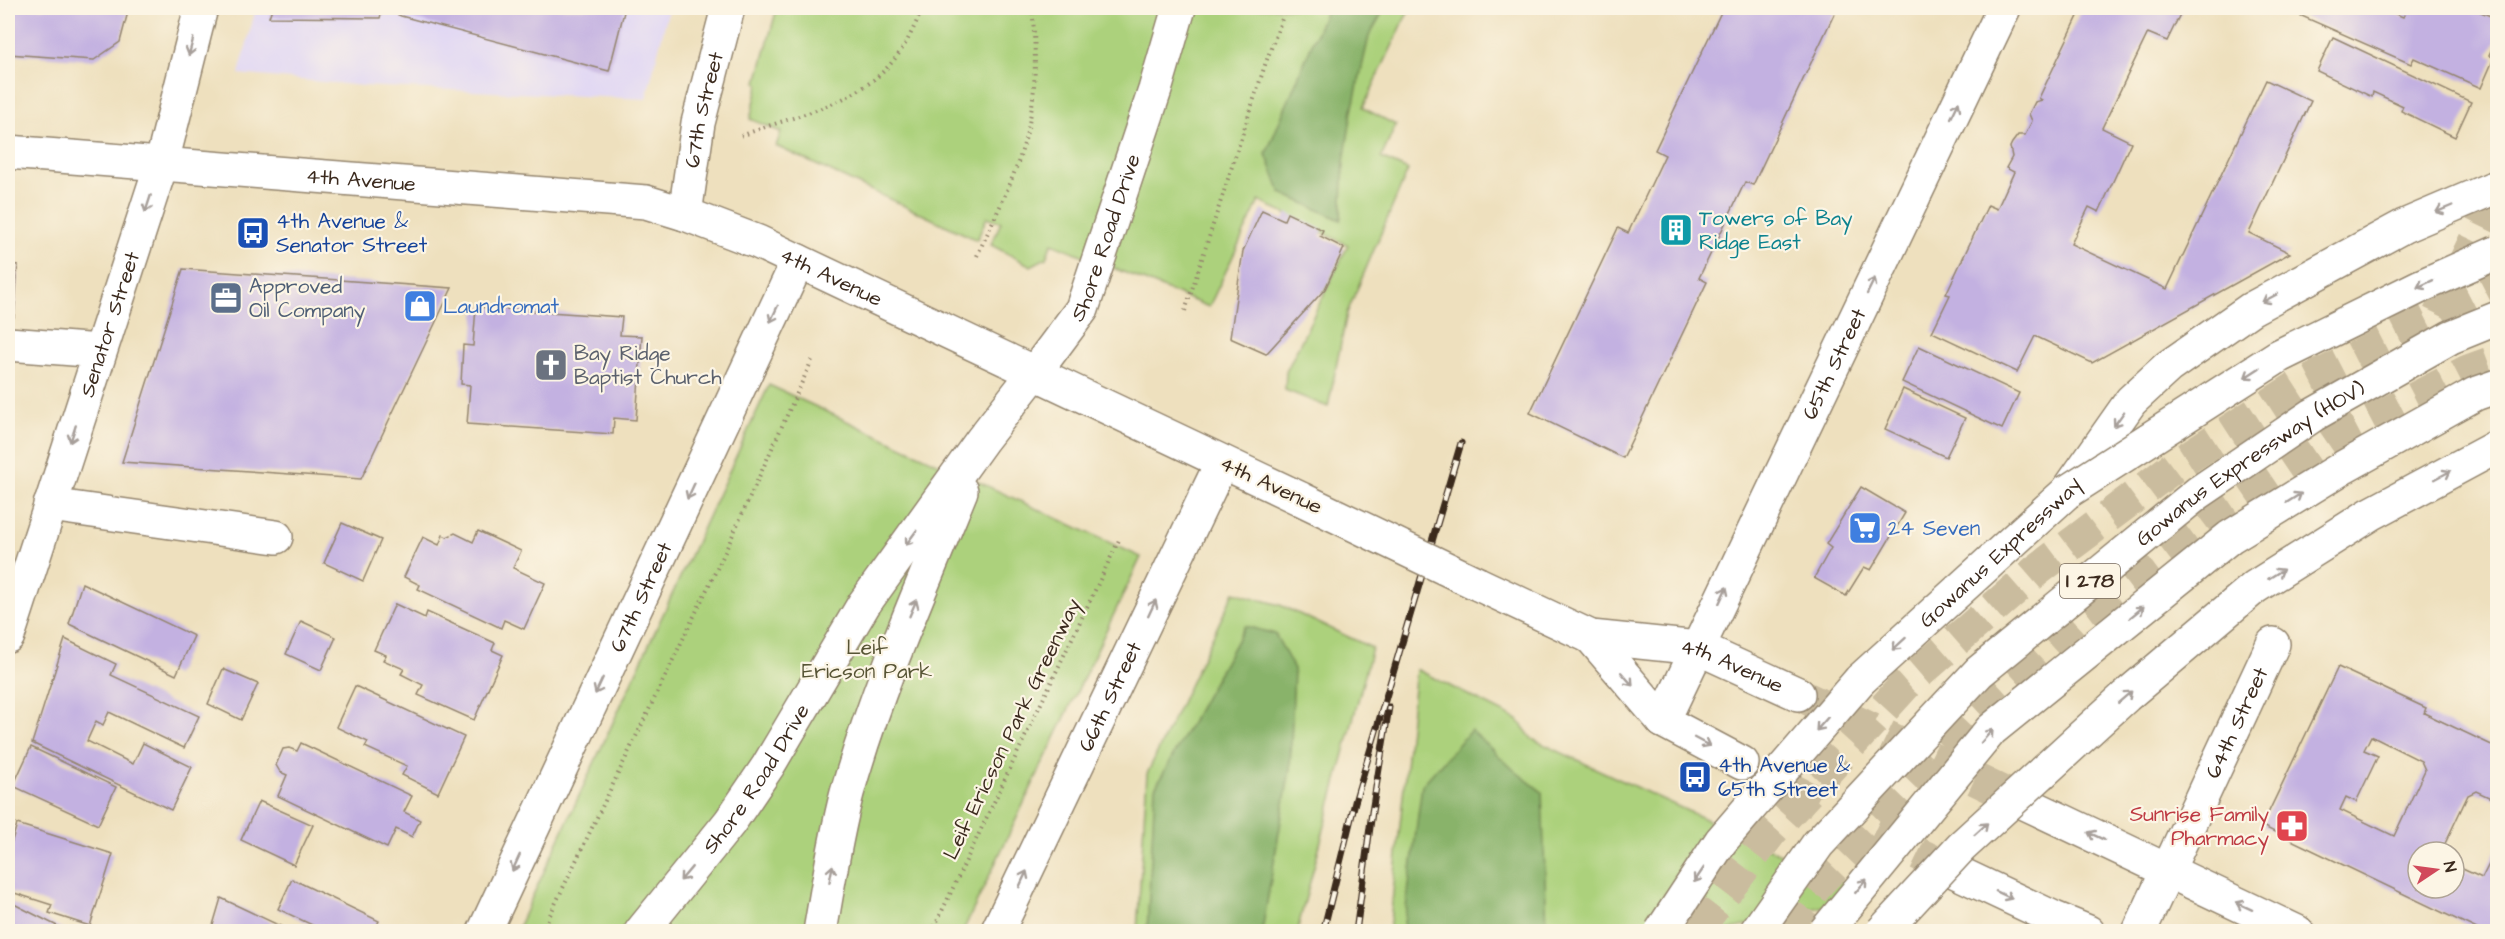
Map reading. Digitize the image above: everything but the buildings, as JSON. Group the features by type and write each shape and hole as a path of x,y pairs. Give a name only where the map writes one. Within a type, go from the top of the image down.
{"main road":[{"name":"Senator Street","path":"8,636 162,162 201,8"},
{"name":"67th Street","path":"685,214 698,123 728,8"},
{"name":"Shore Road Drive","path":"641,932 730,822 779,749 864,604 982,440 1082,309 1155,90 1179,8"},
{"name":"65th Street","path":"1663,721 2004,8"},
{"name":"4th Avenue","path":"8,152 162,162 646,202 685,214 758,242 1591,638 1698,648 1798,694"},
{"path":"2067,492 2131,401 2168,367 2251,309 2404,226 2498,186"},
{"name":"Gowanus Expressway","path":"1661,932 1721,841 1860,680 2067,492 2279,356 2421,286 2498,252"},
{"name":"67th Street","path":"484,932 798,261"},
{"name":"Gowanus Expressway (HOV)","path":"1756,932 1818,844 1979,672 2188,501 2217,480 2313,415 2451,337 2498,318"},
{"path":"8,344 100,351"},
{"name":"I 278","path":"1825,932 1991,730 2230,537 2344,467 2475,394 2498,386"},
{"name":"Shore Road Drive","path":"820,932 846,796 871,715 904,627 982,440"},
{"path":"1882,932 1961,847 2126,696 2255,587 2371,514 2498,446"},
{"name":"66th Street","path":"998,932 1222,462"},
{"path":"50,505 276,537"},
{"name":"4th Avenue","path":"1591,638 1663,721 1742,763"},
{"name":"64th Street","path":"2139,932 2273,645"},
{"path":"2025,803 2297,932"},
{"path":"1952,870 2088,932"}],"path":[{"path":"741,136 835,104 877,79 907,42 923,8"},
{"path":"977,256 1014,173 1027,131 1034,85 1032,8"},
{"path":"1185,311 1266,62 1286,8"},
{"path":"545,932 548,919 725,552 812,360"},
{"name":"Leif Ericson Park Greenway","path":"932,932 1119,540"}],"shaded area":[{"path":"256,8 669,8 646,99 364,86 239,74"}],"green space":[{"path":"777,8 1410,8 1363,108 1396,125 1381,158 1408,170 1347,313 1328,407 1285,390 1286,372 1348,245 1259,201 1209,307 1052,243 1046,258 1031,266 991,245 1001,222 987,217 977,240 776,146 781,132 750,119 759,84 757,82"},
{"path":"1327,8 1385,8 1369,36 1352,111 1344,162 1341,220 1281,193 1266,154"},
{"name":"Leif Ericson Park","path":"769,385 1141,557 963,931 516,932"},
{"path":"1234,592 1280,605 1372,648 1297,931 1137,932 1147,774"},
{"path":"1245,626 1275,634 1294,669 1290,769 1262,931 1147,931 1155,788"},
{"path":"1416,669 1518,720 1532,739 1869,895 1724,931 1389,932"},
{"path":"1471,730 1515,771 1542,792 1547,931 1403,931 1422,785"}],"tunnel":[{"path":"2439,315 2498,193"},
{"path":"1695,932 1771,832 1906,684 2036,571 2179,463 2297,387 2498,285"},
{"path":"1784,932 1818,883 1978,717 2084,619 2216,520 2329,443 2468,371 2498,360"},
{"path":"1798,694 2025,803"},
{"path":"1787,787 1952,870"}],"railway":[{"path":"1323,932 1355,802 1461,443"},
{"path":"1356,932 1389,707"}],"place":[{"name":"Towers of Bay Ridge East","path":"1676,230"},
{"name":"4th Avenue & Senator Street","path":"253,233"},
{"name":"Approved Oil Company","path":"226,298"},
{"name":"Laundromat","path":"420,306"},
{"name":"Bay Ridge Baptist Church","path":"551,365"},
{"name":"24 Seven","path":"1865,528"},
{"name":"4th Avenue & 65th Street","path":"1695,777"},
{"name":"Sunrise Family Pharmacy","path":"2292,826"}]}
